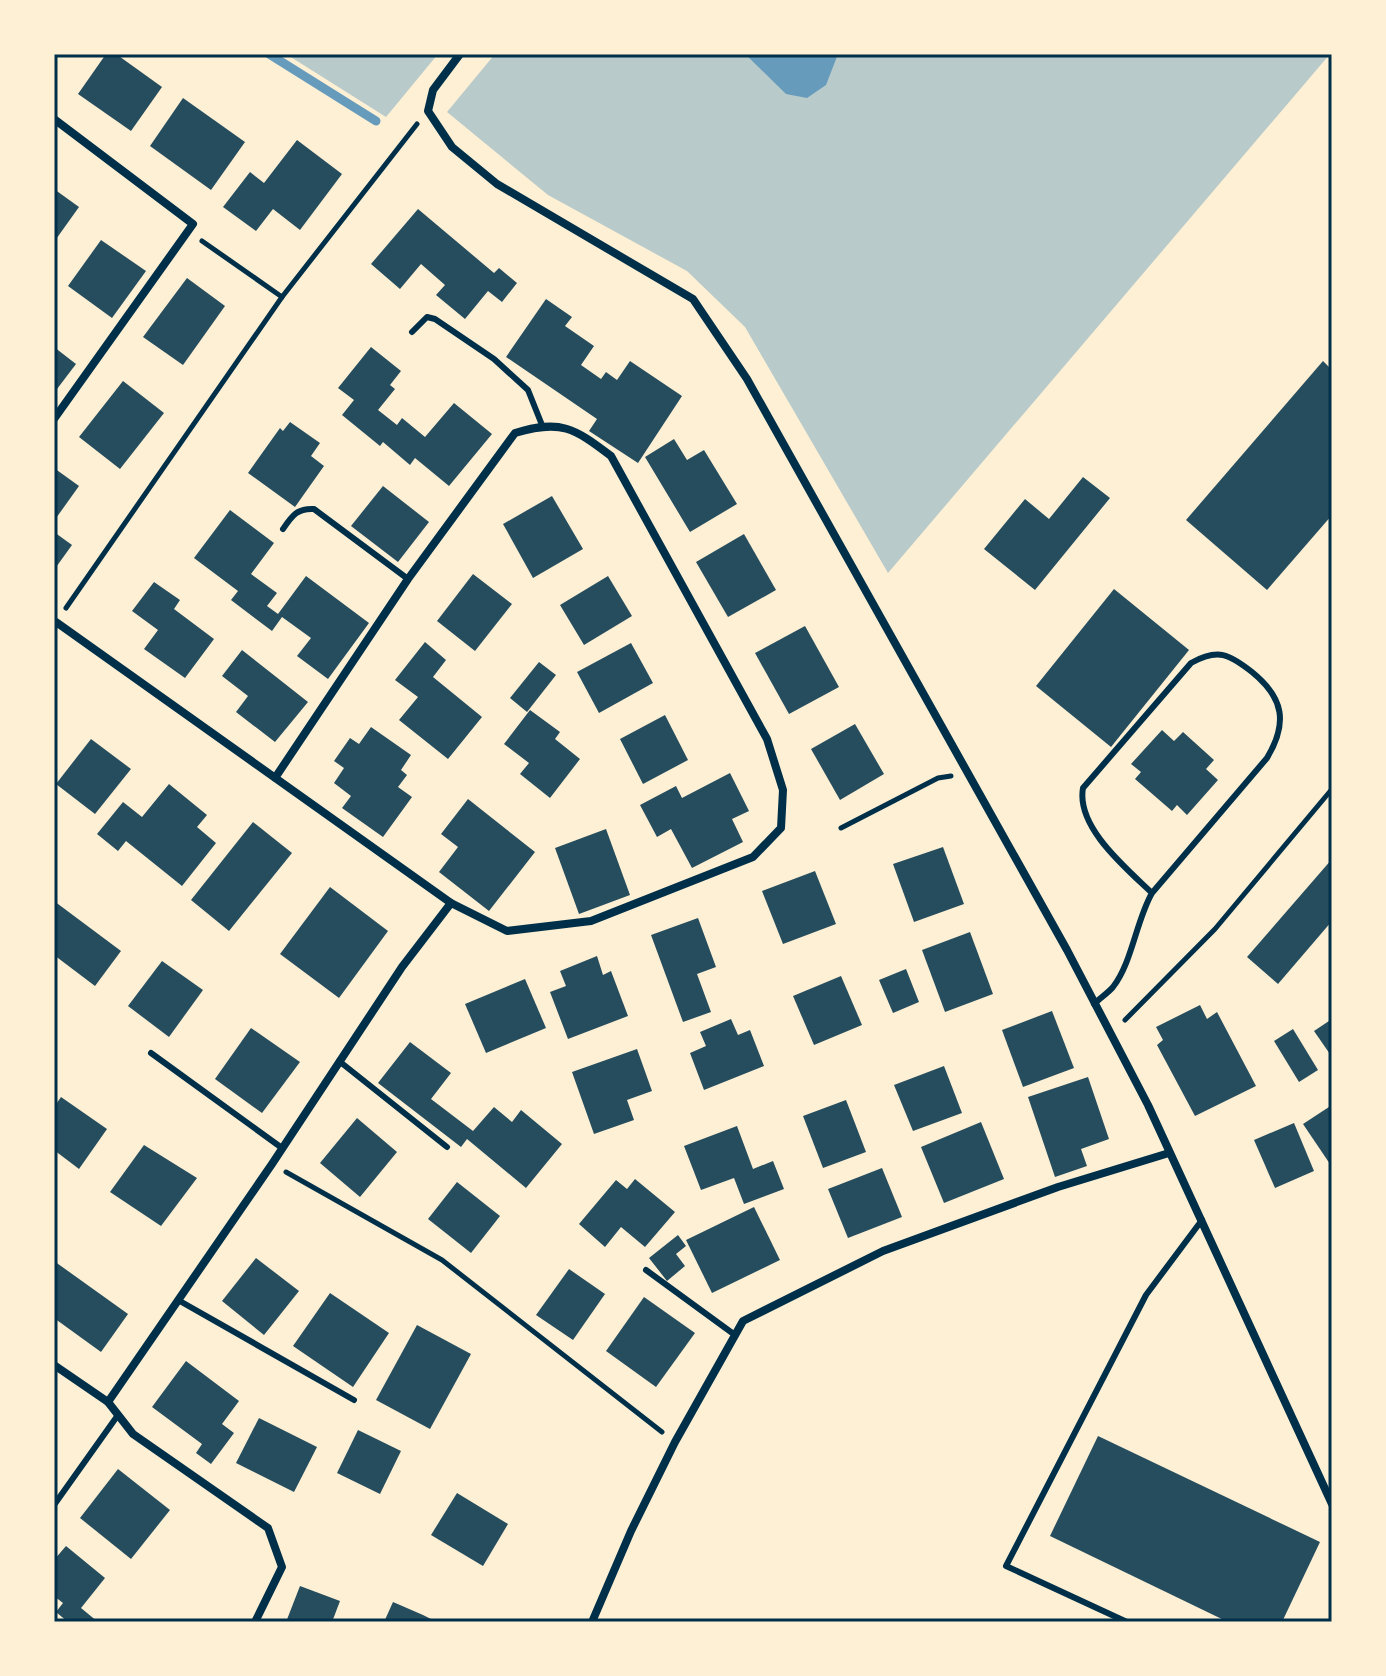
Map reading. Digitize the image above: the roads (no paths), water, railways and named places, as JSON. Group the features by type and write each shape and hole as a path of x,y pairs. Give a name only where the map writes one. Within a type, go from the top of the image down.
{"street":[{"path":"460,54 433,90 428,111 452,147 497,184 693,299 747,379 966,768 1148,1105 1332,1504"},
{"path":"54,119 193,224 54,419"},
{"path":"55,623 451,903 507,931 591,921 753,857 781,828 783,790 767,739 611,456 579,432 542,425 515,433 408,579 275,778"},
{"path":"108,1402 272,1164 402,967 451,903"},
{"path":"592,1622 631,1531 675,1442 743,1321 883,1251 1058,1187 1169,1153"},
{"path":"54,1365 108,1402 133,1434 268,1528 282,1567 255,1622"}],"lane":[{"path":"412,332 427,317 435,319 494,359 528,390 542,425"},
{"path":"283,529 295,512 303,508 314,509 408,579"},
{"path":"1094,1004 1113,986 1121,972 1141,913 1152,893 1267,758 1278,739 1278,703 1271,689 1234,659 1220,654 1205,655 1191,663 1083,788 1081,800 1092,828 1120,862 1152,893"},
{"path":"151,1053 282,1148"},
{"path":"339,1061 447,1147"},
{"path":"1127,1622 1006,1566 1146,1295 1202,1220"},
{"path":"646,1270 735,1335"},
{"path":"178,1300 354,1400"},
{"path":"54,1505 118,1415"}],"water":[{"path":"745,54 838,54 826,85 807,98 786,94"}],"waterway":[{"path":"269,54 376,121"}]}
